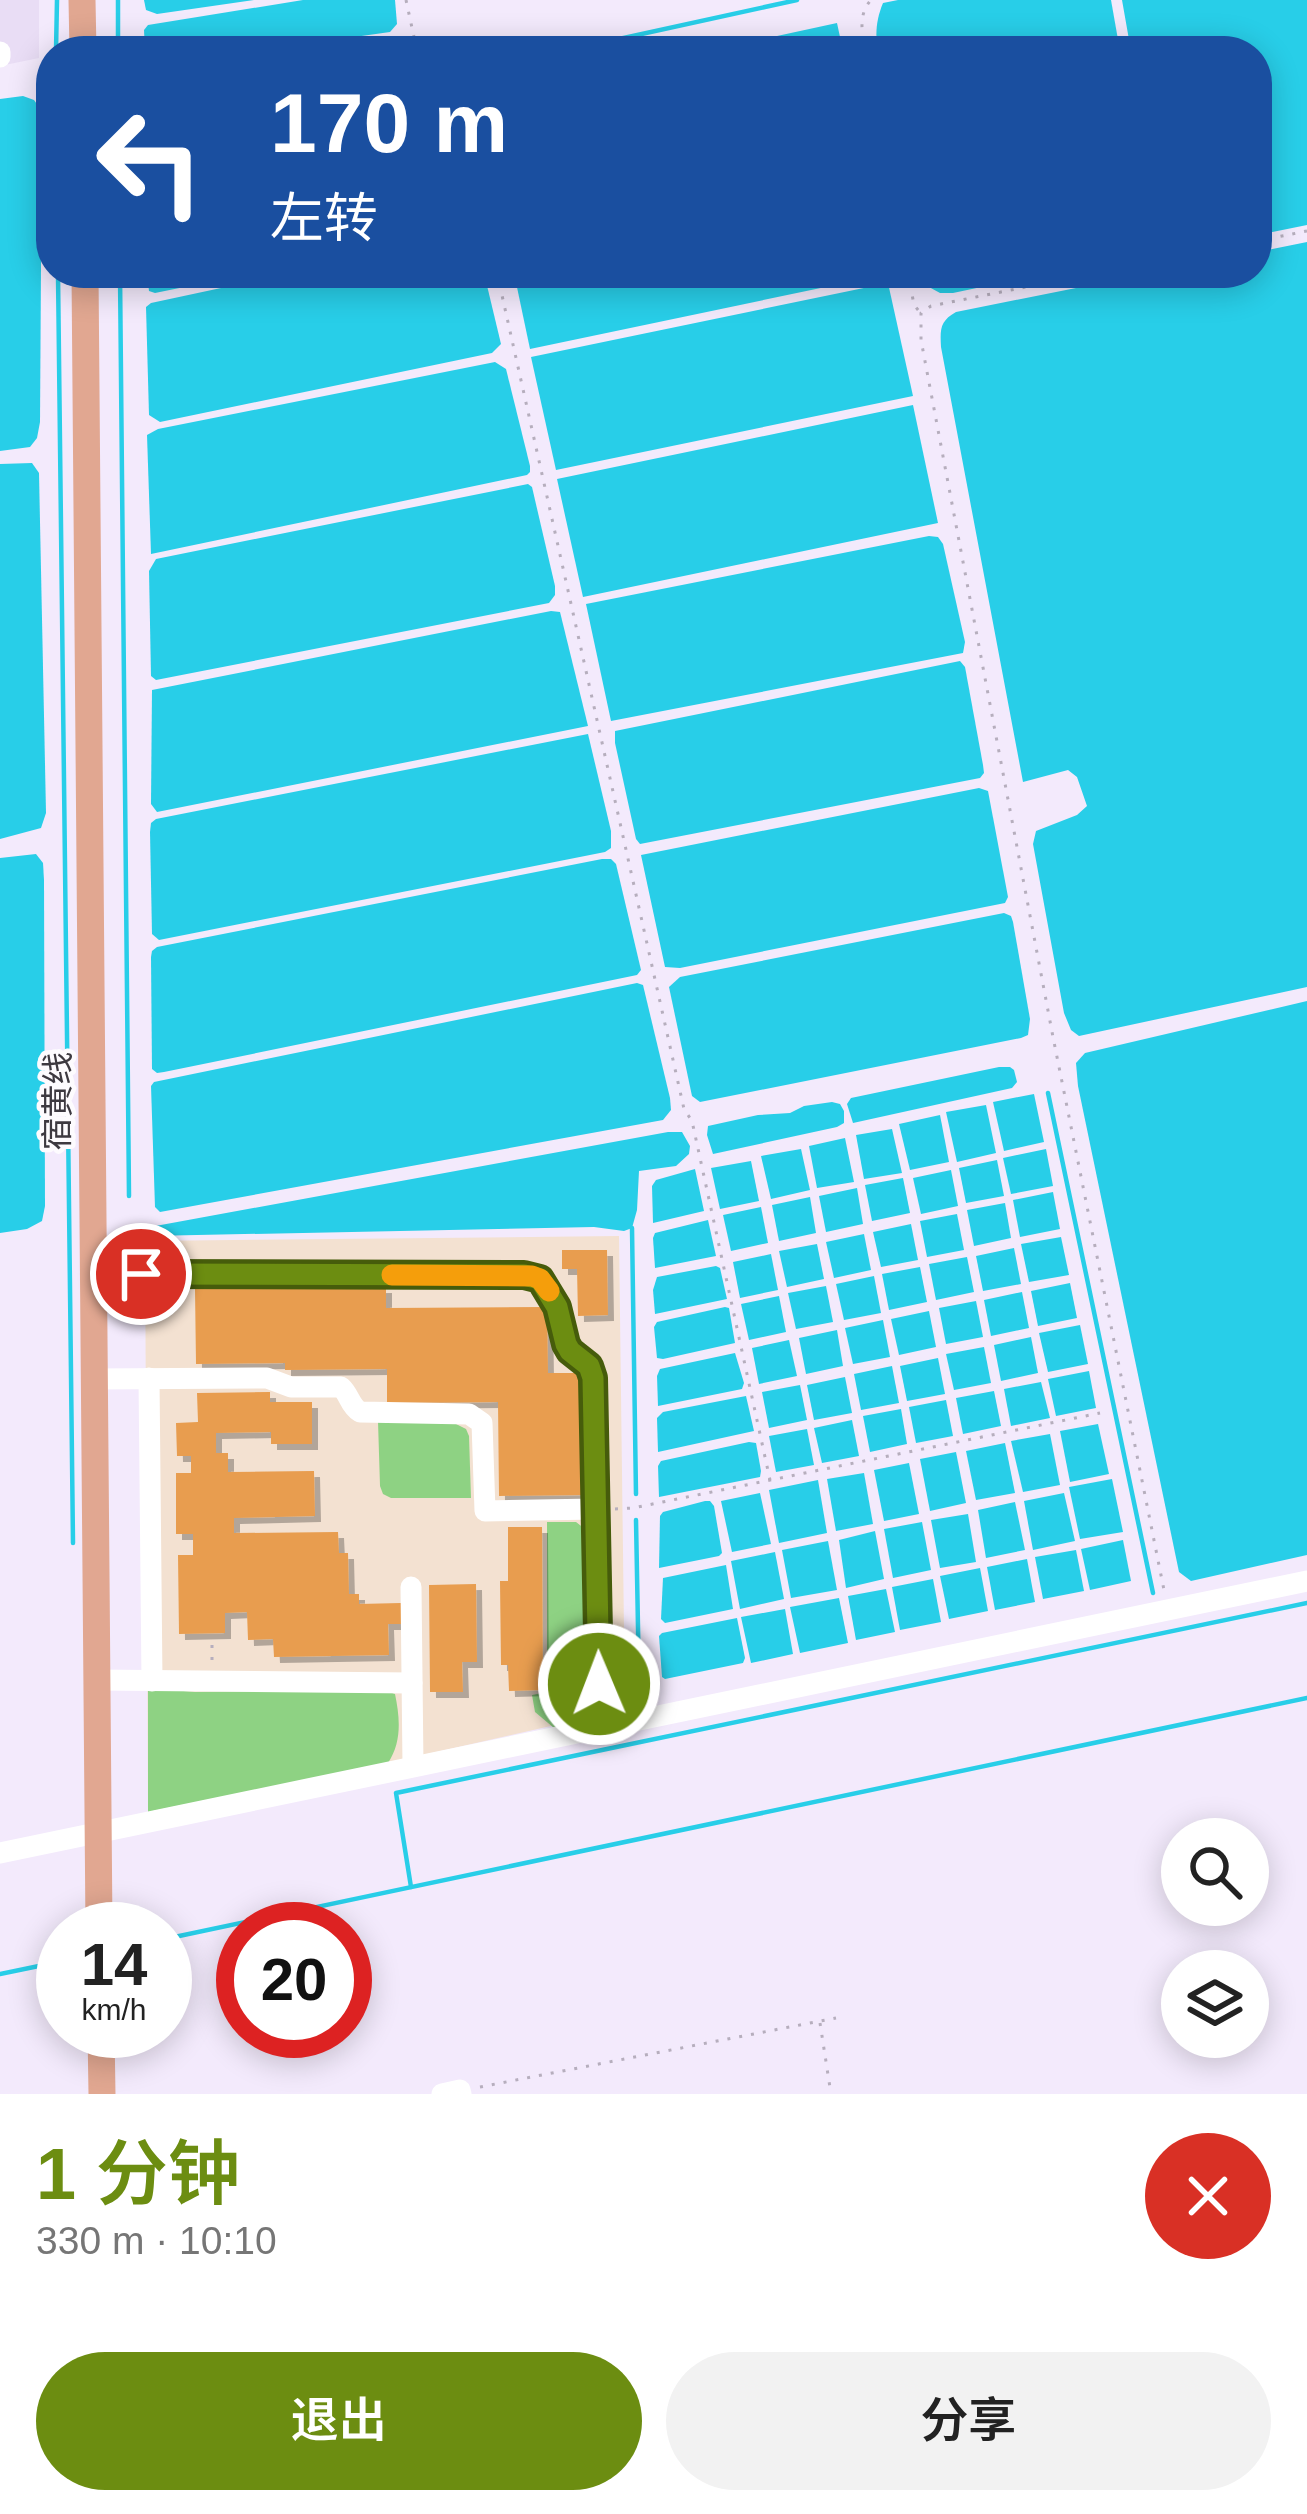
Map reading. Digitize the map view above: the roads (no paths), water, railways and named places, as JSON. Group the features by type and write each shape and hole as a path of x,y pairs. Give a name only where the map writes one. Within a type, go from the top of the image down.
{"main road":[{"path":"82,0 83,36"},
{"name":"宿黄线","path":"85,288 99,1902"},
{"path":"101,2058 102,2094"}],"street":[{"path":"94,1274 524,1275 540,1279 557,1307 566,1344 589,1366 593,1378 599,1728"},
{"path":"149,1378 152,1681"},
{"path":"94,1379 267,1378 291,1387 341,1387 360,1412 469,1414 482,1423 484,1511 596,1509"},
{"path":"0,1853 1307,1581"},
{"path":"411,1587 413,1766"},
{"path":"97,1680 412,1683"}],"water":[{"path":"144,0 254,0 157,14 146,10"},
{"path":"303,0 395,0 397,24 390,32 362,36 144,36 148,25"},
{"path":"1111,0 1117,36 877,36 883,3"},
{"path":"1122,0 1307,0 1307,225 1272,232 1272,36 1128,36"},
{"path":"837,23 840,36 777,36"},
{"path":"23,96 36,103 36,288 41,288 37,438 30,447 0,451 0,99"},
{"path":"1307,242 1307,987 1079,1036 1064,1013 1033,844 1036,831 1077,815 1087,806 1077,777 1068,770 1023,782 941,347 942,326 956,312 1076,288 1272,288 1272,249"},
{"path":"221,288 488,288 501,344 492,353 160,422 149,415 146,307"},
{"path":"517,288 821,288 530,349"},
{"path":"864,288 889,288 913,396 556,470 531,357"},
{"path":"931,288 977,288 953,293"},
{"path":"495,362 506,369 530,466 527,475 151,554 147,435 158,429"},
{"path":"913,405 938,523 583,597 557,479"},
{"path":"32,463 39,473 46,813 41,828 0,839 0,464"},
{"path":"528,484 555,586 549,603 156,680 151,676 149,571 156,559"},
{"path":"929,536 943,544 965,642 963,653 611,721 586,604"},
{"path":"560,612 588,726 157,812 151,804 152,690"},
{"path":"960,661 983,765 980,778 640,844 636,839 615,731"},
{"path":"588,734 611,831 611,848 605,852 159,940 152,934 150,832 156,819"},
{"path":"979,788 988,791 1008,897 1005,903 680,968 665,967 641,855"},
{"path":"36,854 43,863 44,880 45,1206 42,1221 0,1233 0,858"},
{"path":"602,859 616,864 641,970 637,975 164,1072 152,1069 151,957 157,947"},
{"path":"1004,913 1013,922 1030,1019 1028,1035 700,1102 692,1096 669,987 680,977"},
{"path":"643,985 670,1098 671,1110 663,1120 160,1212 155,1207 154,1082"},
{"path":"1307,1001 1307,1555 1191,1581 1179,1572 1076,1063 1085,1053"},
{"path":"999,1067 1014,1070 1017,1082 1012,1088 853,1123 847,1104 851,1098"},
{"path":"1034,1094 1044,1142 1004,1151 993,1102"},
{"path":"832,1102 844,1111 844,1123 837,1127 713,1154 708,1126"},
{"path":"986,1105 996,1153 957,1162 946,1112"},
{"path":"940,1115 949,1162 910,1170 899,1124"},
{"path":"892,1129 902,1173 864,1179 856,1135"},
{"path":"682,1132 689,1154 676,1166 639,1171 637,1210 632,1228 624,1231 594,1227 150,1236 150,1227"},
{"path":"845,1138 854,1182 817,1188 809,1146"},
{"path":"801,1149 810,1190 771,1199 761,1156"},
{"path":"1046,1149 1053,1186 1011,1194 1003,1158"},
{"path":"997,1160 1004,1196 966,1203 959,1168"},
{"path":"751,1161 759,1201 720,1209 711,1168"},
{"path":"695,1169 704,1211 653,1223 656,1180"},
{"path":"951,1170 958,1206 921,1214 913,1178"},
{"path":"903,1178 910,1213 872,1221 865,1185"},
{"path":"857,1188 863,1224 826,1232 819,1196"},
{"path":"1053,1192 1060,1229 1020,1237 1013,1200"},
{"path":"810,1197 816,1233 779,1241 772,1205"},
{"path":"1005,1203 1011,1238 974,1246 967,1210"},
{"path":"761,1207 768,1243 731,1251 723,1215"},
{"path":"957,1214 964,1250 927,1257 920,1221"},
{"path":"708,1220 716,1256 655,1268 655,1233"},
{"path":"911,1224 918,1260 881,1267 873,1232"},
{"path":"864,1234 871,1270 834,1278 826,1242"},
{"path":"1061,1237 1069,1275 1029,1282 1021,1244"},
{"path":"817,1244 824,1279 787,1287 779,1251"},
{"path":"1014,1248 1021,1284 983,1291 976,1256"},
{"path":"771,1254 778,1290 740,1298 733,1262"},
{"path":"967,1257 974,1292 936,1300 929,1264"},
{"path":"716,1266 727,1299 655,1314 657,1277"},
{"path":"920,1267 927,1302 889,1310 882,1274"},
{"path":"874,1276 881,1313 844,1320 836,1284"},
{"path":"1070,1283 1077,1318 1038,1326 1031,1291"},
{"path":"826,1286 833,1322 796,1329 788,1293"},
{"path":"1022,1292 1029,1328 991,1336 984,1300"},
{"path":"779,1296 786,1332 749,1340 741,1304"},
{"path":"976,1301 983,1337 946,1344 939,1308"},
{"path":"725,1307 735,1343 657,1358 657,1322"},
{"path":"929,1311 936,1347 899,1355 891,1319"},
{"path":"883,1320 890,1357 853,1364 845,1328"},
{"path":"1080,1325 1088,1364 1048,1372 1039,1333"},
{"path":"837,1330 843,1366 806,1374 799,1338"},
{"path":"1031,1337 1038,1373 1001,1381 994,1345"},
{"path":"789,1340 797,1376 759,1384 752,1348"},
{"path":"984,1347 991,1383 954,1390 946,1354"},
{"path":"735,1353 742,1389 658,1406 660,1369"},
{"path":"938,1358 945,1394 907,1401 900,1366"},
{"path":"892,1366 899,1403 861,1410 854,1374"},
{"path":"1089,1371 1096,1408 1056,1416 1048,1379"},
{"path":"845,1377 852,1413 814,1420 807,1385"},
{"path":"1041,1382 1050,1418 1011,1426 1004,1389"},
{"path":"800,1385 807,1420 769,1428 762,1392"},
{"path":"994,1391 1001,1426 963,1434 956,1398"},
{"path":"746,1396 754,1431 658,1452 657,1418 663,1412"},
{"path":"946,1400 953,1436 916,1443 909,1407"},
{"path":"901,1409 907,1444 870,1452 863,1416"},
{"path":"852,1420 859,1456 822,1463 814,1428"},
{"path":"1098,1424 1109,1474 1070,1482 1060,1431"},
{"path":"807,1429 814,1465 776,1472 769,1436"},
{"path":"1050,1434 1060,1485 1023,1492 1011,1441"},
{"path":"756,1443 760,1477 659,1497 661,1461"},
{"path":"1005,1443 1015,1493 976,1500 966,1451"},
{"path":"956,1452 966,1503 930,1511 920,1459"},
{"path":"909,1463 919,1514 884,1521 874,1470"},
{"path":"864,1473 873,1524 836,1531 827,1479"},
{"path":"1112,1479 1123,1532 1080,1539 1069,1487"},
{"path":"818,1480 827,1533 779,1543 769,1490"},
{"path":"760,1493 771,1544 732,1552 721,1501"},
{"path":"1064,1493 1075,1541 1033,1550 1024,1501"},
{"path":"705,1501 714,1506 722,1553 659,1568 660,1516"},
{"path":"1015,1502 1025,1550 986,1558 978,1510"},
{"path":"968,1514 976,1562 940,1568 931,1520"},
{"path":"922,1522 931,1570 893,1578 884,1529"},
{"path":"875,1531 884,1579 846,1588 839,1540"},
{"path":"1123,1540 1131,1581 1090,1590 1081,1549"},
{"path":"828,1541 837,1590 791,1598 782,1550"},
{"path":"1076,1550 1084,1591 1043,1599 1035,1557"},
{"path":"775,1552 784,1599 740,1609 731,1561"},
{"path":"1027,1559 1035,1602 995,1610 987,1567"},
{"path":"726,1565 733,1609 665,1623 661,1619 663,1578"},
{"path":"980,1568 988,1611 949,1619 940,1576"},
{"path":"933,1579 941,1622 900,1630 892,1587"},
{"path":"886,1589 895,1632 856,1640 848,1596"},
{"path":"839,1598 848,1643 800,1653 790,1607"},
{"path":"785,1609 793,1654 751,1663 741,1617"},
{"path":"737,1618 743,1663 662,1677 662,1633"}],"waterway":[{"path":"56,36 57,0"},
{"path":"118,0 118,36"},
{"path":"633,36 797,0"},
{"path":"58,288 73,1543"},
{"path":"120,288 129,1196"},
{"path":"1048,1093 1153,1593"},
{"path":"632,1228 636,1494"},
{"path":"636,1520 639,1681"},
{"path":"411,1887 396,1793 1307,1603"},
{"path":"192,1933 1307,1698"},
{"path":"0,1974 36,1967"}]}
